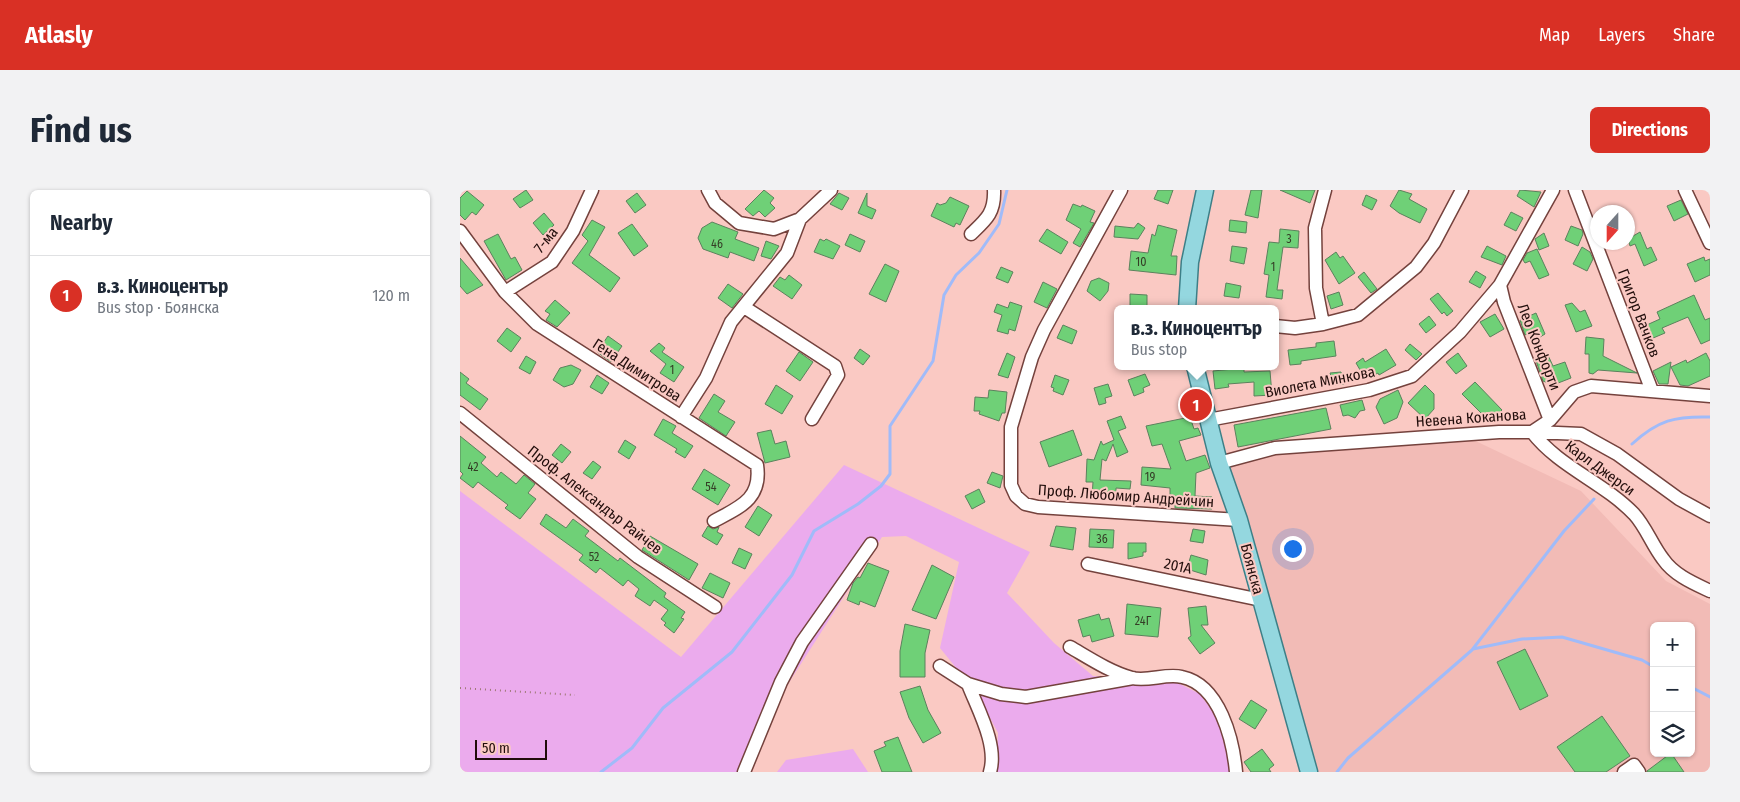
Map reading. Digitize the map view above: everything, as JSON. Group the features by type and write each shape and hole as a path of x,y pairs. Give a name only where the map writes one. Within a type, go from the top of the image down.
{"main road":[{"path":"1191,305 1190,262 1205,190"},
{"name":"Боянска","path":"1196,370 1220,463 1239,520 1309,772"}],"street":[{"name":"7-ма","path":"505,292 552,262 573,231 592,190"},
{"path":"708,190 715,203 740,223 774,229 800,219 831,190"},
{"path":"971,234 989,217 994,199 994,190"},
{"name":"Проф. Любомир Андрейчин","path":"1121,190 1044,330 1032,357 1011,427 1010,485 1016,496 1025,504 1038,508 1239,520"},
{"path":"1323,324 1316,288 1315,228 1325,190"},
{"path":"1279,326 1295,328 1323,324 1358,315 1416,267 1434,243 1462,190"},
{"name":"Виолета Минкова","path":"1208,420 1370,390 1412,376 1460,332 1500,285 1553,190"},
{"name":"Григор Вачков","path":"1575,190 1652,391"},
{"path":"1685,190 1710,244"},
{"path":"681,417 706,378 731,322 787,253 800,219"},
{"name":"Гена Димитрова","path":"460,231 505,292 536,324 756,465 759,480 747,503 714,521"},
{"name":"Лео Конфорти","path":"1500,285 1504,302 1550,420"},
{"path":"744,306 835,366 838,375 812,419"},
{"name":"Невена Коканова","path":"1220,463 1275,448 1499,432 1532,432 1550,420 1574,392 1591,386 1710,396"},
{"name":"Проф. Александър Райчев","path":"460,412 638,557 715,606"},
{"path":"1532,432 1581,434 1616,454 1679,499 1710,516"},
{"name":"Карл Джерси","path":"1532,432 1544,448 1609,492 1634,514 1663,560 1674,572 1710,591"},
{"path":"744,772 781,682 802,642 871,544"},
{"name":"201А","path":"1088,564 1261,600"},
{"path":"1070,647 1108,668 1133,678"},
{"path":"940,666 968,684 1001,694 1026,698 1133,678 1181,677 1198,683 1215,703 1225,720 1231,740 1236,772"},
{"path":"968,684 987,734 992,764 990,772"},
{"path":"1624,772 1634,765 1640,772"}],"path":[{"path":"460,688 574,695"}],"shaded area":[{"path":"1463,435 1581,491 1666,581 1710,604 1710,772 1309,772 1219,463 1275,448"},
{"path":"844,465 1030,552 1007,593 1054,643 1093,676 1174,681 1200,694 1215,715 1227,745 1230,772 996,772 998,733 978,695 940,648 959,562 906,536 882,537 781,695 751,772 460,772 460,491 681,657"},
{"path":"853,749 868,772 777,772 786,760"}],"building":[{"path":"526,190 533,200 520,208 513,199"},
{"path":"764,190 774,198 770,203 775,208 765,217 759,211 753,216 745,209"},
{"path":"1158,190 1173,190 1168,204 1154,199"},
{"path":"1251,190 1262,190 1258,218 1245,215"},
{"path":"1280,190 1315,190 1310,203"},
{"path":"1399,190 1412,194 1409,199 1427,209 1420,223 1399,213 1390,206"},
{"path":"1520,190 1541,192 1534,207 1517,196"},
{"path":"467,191 484,205 476,215 472,212 465,220 460,215 460,198"},
{"path":"637,193 646,205 635,213 626,201"},
{"path":"839,193 849,198 842,210 830,204"},
{"path":"867,193 867,206 876,210 872,219 858,213"},
{"path":"1366,195 1377,200 1372,210 1362,205"},
{"path":"950,197 969,206 960,225 956,223 954,227 931,216 937,203 940,205 946,203"},
{"path":"1681,200 1688,214 1674,221 1667,206"},
{"path":"1073,204 1081,207 1082,205 1095,211 1090,222 1094,223 1080,247 1073,243 1081,229 1066,220"},
{"path":"1511,212 1523,218 1516,231 1504,225"},
{"path":"544,213 554,225 543,235 533,223"},
{"path":"592,220 605,227 589,255 620,278 610,292 572,263 588,241 582,235"},
{"path":"1230,220 1247,222 1246,233 1229,231"},
{"path":"712,222 738,232 735,239 759,248 754,261 730,252 728,258 703,249 698,238 702,228"},
{"path":"1138,223 1145,228 1138,239 1114,237 1115,226 1134,228"},
{"path":"632,224 648,246 634,256 618,233"},
{"path":"1158,225 1177,230 1171,256 1177,256 1176,275 1129,270 1131,251 1148,253 1152,234 1155,236"},
{"path":"1571,226 1582,230 1583,234 1578,246 1565,240"},
{"path":"1047,229 1068,242 1061,254 1039,241"},
{"path":"1280,229 1299,231 1298,248 1283,247 1277,290 1283,290 1282,299 1266,297 1269,275 1264,274 1269,242 1279,243"},
{"path":"1640,232 1647,249 1651,247 1657,260 1644,266 1635,244 1635,235"},
{"path":"1544,233 1549,246 1539,250 1535,239"},
{"path":"498,234 511,259 515,257 522,270 506,280 484,241"},
{"path":"850,234 865,241 860,252 845,245"},
{"path":"820,239 824,241 826,239 840,246 833,259 814,252"},
{"path":"766,241 779,246 771,259 761,256"},
{"path":"1232,246 1247,248 1244,264 1230,261"},
{"path":"1487,246 1506,256 1502,265 1481,257"},
{"path":"1582,247 1590,252 1593,259 1587,271 1573,264"},
{"path":"1537,249 1549,275 1539,279 1530,261 1525,263 1523,260 1527,253"},
{"path":"1336,252 1340,258 1343,256 1355,273 1339,284 1325,260"},
{"path":"1704,257 1705,261 1710,259 1710,275 1695,282 1687,264"},
{"path":"460,258 483,285 467,294 460,286"},
{"path":"885,264 899,271 886,302 869,294"},
{"path":"1001,267 1013,272 1008,283 996,278"},
{"path":"1476,271 1486,277 1480,288 1469,282"},
{"path":"1364,272 1377,289 1371,293 1358,277"},
{"path":"789,275 802,285 792,299 773,286 780,277 785,280"},
{"path":"1099,278 1109,283 1108,291 1100,301 1087,291 1091,281"},
{"path":"1043,282 1057,289 1047,308 1034,302"},
{"path":"1226,283 1241,286 1239,298 1224,296"},
{"path":"728,284 743,294 732,308 718,298"},
{"path":"1339,292 1343,305 1331,309 1327,296"},
{"path":"1438,293 1453,311 1447,316 1444,312 1442,314 1430,299"},
{"path":"1130,294 1147,295 1147,305 1130,305"},
{"path":"1694,295 1705,320 1710,318 1710,340 1701,344 1688,317 1662,328 1665,333 1646,341 1640,328 1660,319 1657,312"},
{"path":"555,300 570,313 557,327 546,320 550,314 545,311"},
{"path":"1010,302 1022,306 1015,331 1009,329 1008,334 997,331 1002,315 994,312 997,304 1008,308"},
{"path":"1572,303 1580,312 1585,310 1592,326 1576,332 1565,305"},
{"path":"1536,313 1545,334 1532,342 1529,333 1525,335 1520,320"},
{"path":"1495,314 1504,329 1490,337 1480,322"},
{"path":"1429,316 1436,325 1426,333 1419,324"},
{"path":"1063,325 1077,331 1072,344 1057,338"},
{"path":"507,328 521,338 511,352 497,341"},
{"path":"608,336 622,346 611,362 597,352"},
{"path":"1586,337 1604,339 1603,356 1637,373 1598,370 1593,374 1589,373 1589,354 1585,354"},
{"path":"1334,341 1336,356 1301,361 1301,364 1290,365 1288,350 1316,347 1316,343"},
{"path":"659,343 665,348 662,352 684,367 674,382 660,373 666,364 650,351"},
{"path":"1410,344 1422,354 1416,360 1405,350"},
{"path":"860,349 870,356 863,365 854,358"},
{"path":"1386,349 1396,365 1379,375 1378,373 1373,376 1370,371 1363,375 1356,363 1363,358 1365,362"},
{"path":"799,352 813,362 800,381 786,371"},
{"path":"1007,353 1015,357 1008,378 998,375"},
{"path":"1458,353 1467,366 1456,374 1446,362"},
{"path":"1547,353 1553,366 1565,362 1571,378 1553,385 1543,381 1535,358"},
{"path":"1706,353 1710,361 1710,376 1688,386 1680,385 1671,367 1686,360 1687,363"},
{"path":"526,356 536,362 530,374 519,368"},
{"path":"1671,362 1668,384 1659,384 1653,371"},
{"path":"571,365 581,370 573,384 564,387 553,380 560,368"},
{"path":"1213,371 1270,371 1272,395 1254,396 1254,382 1228,384 1229,387 1215,389"},
{"path":"460,372 469,379 466,383 488,399 480,410 460,395"},
{"path":"1341,372 1344,384 1334,385 1330,373"},
{"path":"1145,374 1150,385 1143,388 1144,392 1134,396 1128,380"},
{"path":"597,375 609,383 602,394 590,387"},
{"path":"1055,375 1069,380 1063,395 1053,391 1054,388 1051,387"},
{"path":"1475,382 1502,410 1494,418 1492,416 1488,420 1462,394"},
{"path":"1108,384 1112,396 1105,398 1106,403 1099,405 1094,388"},
{"path":"776,385 793,396 782,414 765,404"},
{"path":"1425,385 1434,394 1434,409 1425,419 1408,403"},
{"path":"989,390 1007,392 1005,413 1002,413 999,421 979,414 980,411 974,411 975,397 988,398"},
{"path":"1398,390 1403,402 1397,418 1384,424 1376,407 1380,399"},
{"path":"714,394 725,401 718,412 735,422 726,436 699,418"},
{"path":"1362,400 1365,410 1360,411 1355,418 1348,415 1343,416 1340,405"},
{"path":"1326,408 1331,429 1238,447 1234,425"},
{"path":"1121,416 1126,428 1118,431 1128,452 1117,457 1113,444 1106,461 1102,459 1100,480 1131,481 1130,489 1116,488 1116,497 1092,497 1093,482 1086,482 1087,459 1094,460 1101,441 1103,445 1114,440 1107,421"},
{"path":"1190,417 1194,429 1198,428 1201,435 1179,441 1186,461 1205,455 1210,468 1196,473 1195,496 1212,497 1212,509 1175,508 1175,503 1170,502 1170,488 1141,485 1142,467 1171,469 1162,444 1152,446 1146,426"},
{"path":"663,419 676,426 672,433 693,446 685,458 675,452 677,449 654,435"},
{"path":"771,430 775,444 786,441 790,457 765,463 757,433"},
{"path":"1073,430 1082,455 1049,467 1040,442"},
{"path":"460,436 486,457 481,463 497,477 501,472 516,484 524,475 535,484 528,493 536,499 520,519 505,508 508,505 478,482 473,488 460,478 463,474 460,471"},
{"path":"625,440 636,447 629,459 618,452"},
{"path":"561,444 571,452 562,463 552,455"},
{"path":"593,461 601,467 592,479 583,473"},
{"path":"704,469 730,485 718,505 692,489"},
{"path":"992,472 1003,476 1000,488 987,483"},
{"path":"979,489 985,502 972,509 965,496"},
{"path":"758,506 772,515 759,536 745,527"},
{"path":"546,514 566,528 573,519 589,531 585,536 618,561 620,558 666,593 664,597 685,612 681,618 684,619 674,633 664,625 666,623 661,619 668,610 654,600 650,606 635,596 639,589 628,580 623,586 600,568 596,573 579,560 583,555 540,524"},
{"path":"708,526 713,529 719,527 717,532 723,535 717,545 702,536"},
{"path":"1056,526 1076,528 1073,550 1050,546"},
{"path":"1090,529 1114,530 1113,548 1089,547"},
{"path":"1193,529 1205,531 1203,543 1190,541"},
{"path":"650,536 698,564 689,580 642,550"},
{"path":"1128,543 1146,543 1146,552 1143,552 1143,556 1128,559"},
{"path":"739,548 752,554 745,569 732,563"},
{"path":"1191,555 1208,560 1206,575 1187,569"},
{"path":"868,563 889,571 875,607 860,601 859,605 847,600 853,583 858,577 860,578"},
{"path":"932,565 954,577 936,619 912,610"},
{"path":"710,573 730,583 723,598 702,588"},
{"path":"1127,604 1161,608 1158,637 1125,634"},
{"path":"1206,606 1208,625 1201,625 1215,643 1200,654 1188,638 1191,636 1188,608"},
{"path":"1099,614 1101,620 1109,618 1114,636 1092,642 1090,635 1083,637 1078,620"},
{"path":"905,624 930,630 925,653 925,677 900,677 900,651"},
{"path":"1525,649 1548,696 1520,710 1497,662"},
{"path":"920,686 928,710 941,733 923,743 909,718 900,692"},
{"path":"1251,700 1267,710 1255,729 1239,719"},
{"path":"1602,716 1630,756 1606,772 1575,772 1557,747"},
{"path":"898,737 912,772 882,772 874,751 886,746 884,742"},
{"path":"1262,749 1274,765 1269,769 1271,772 1251,772 1244,762"},
{"path":"1666,757 1674,757 1684,772 1647,772"}],"waterway":[{"path":"601,772 632,748 663,708 732,652 792,575 814,531 858,504 881,486 890,474 890,426 933,361 944,295 956,275 979,253 999,224 1007,190"},
{"path":"1632,444 1650,430 1668,421 1687,417 1710,417"},
{"path":"1337,772 1348,758 1472,650 1564,531 1594,499"},
{"path":"1473,649 1522,639 1562,637 1642,660 1650,665"},
{"path":"1695,689 1710,697"}],"place":[{"name":"в.з. Киноцентър","path":"1196,405"}]}
